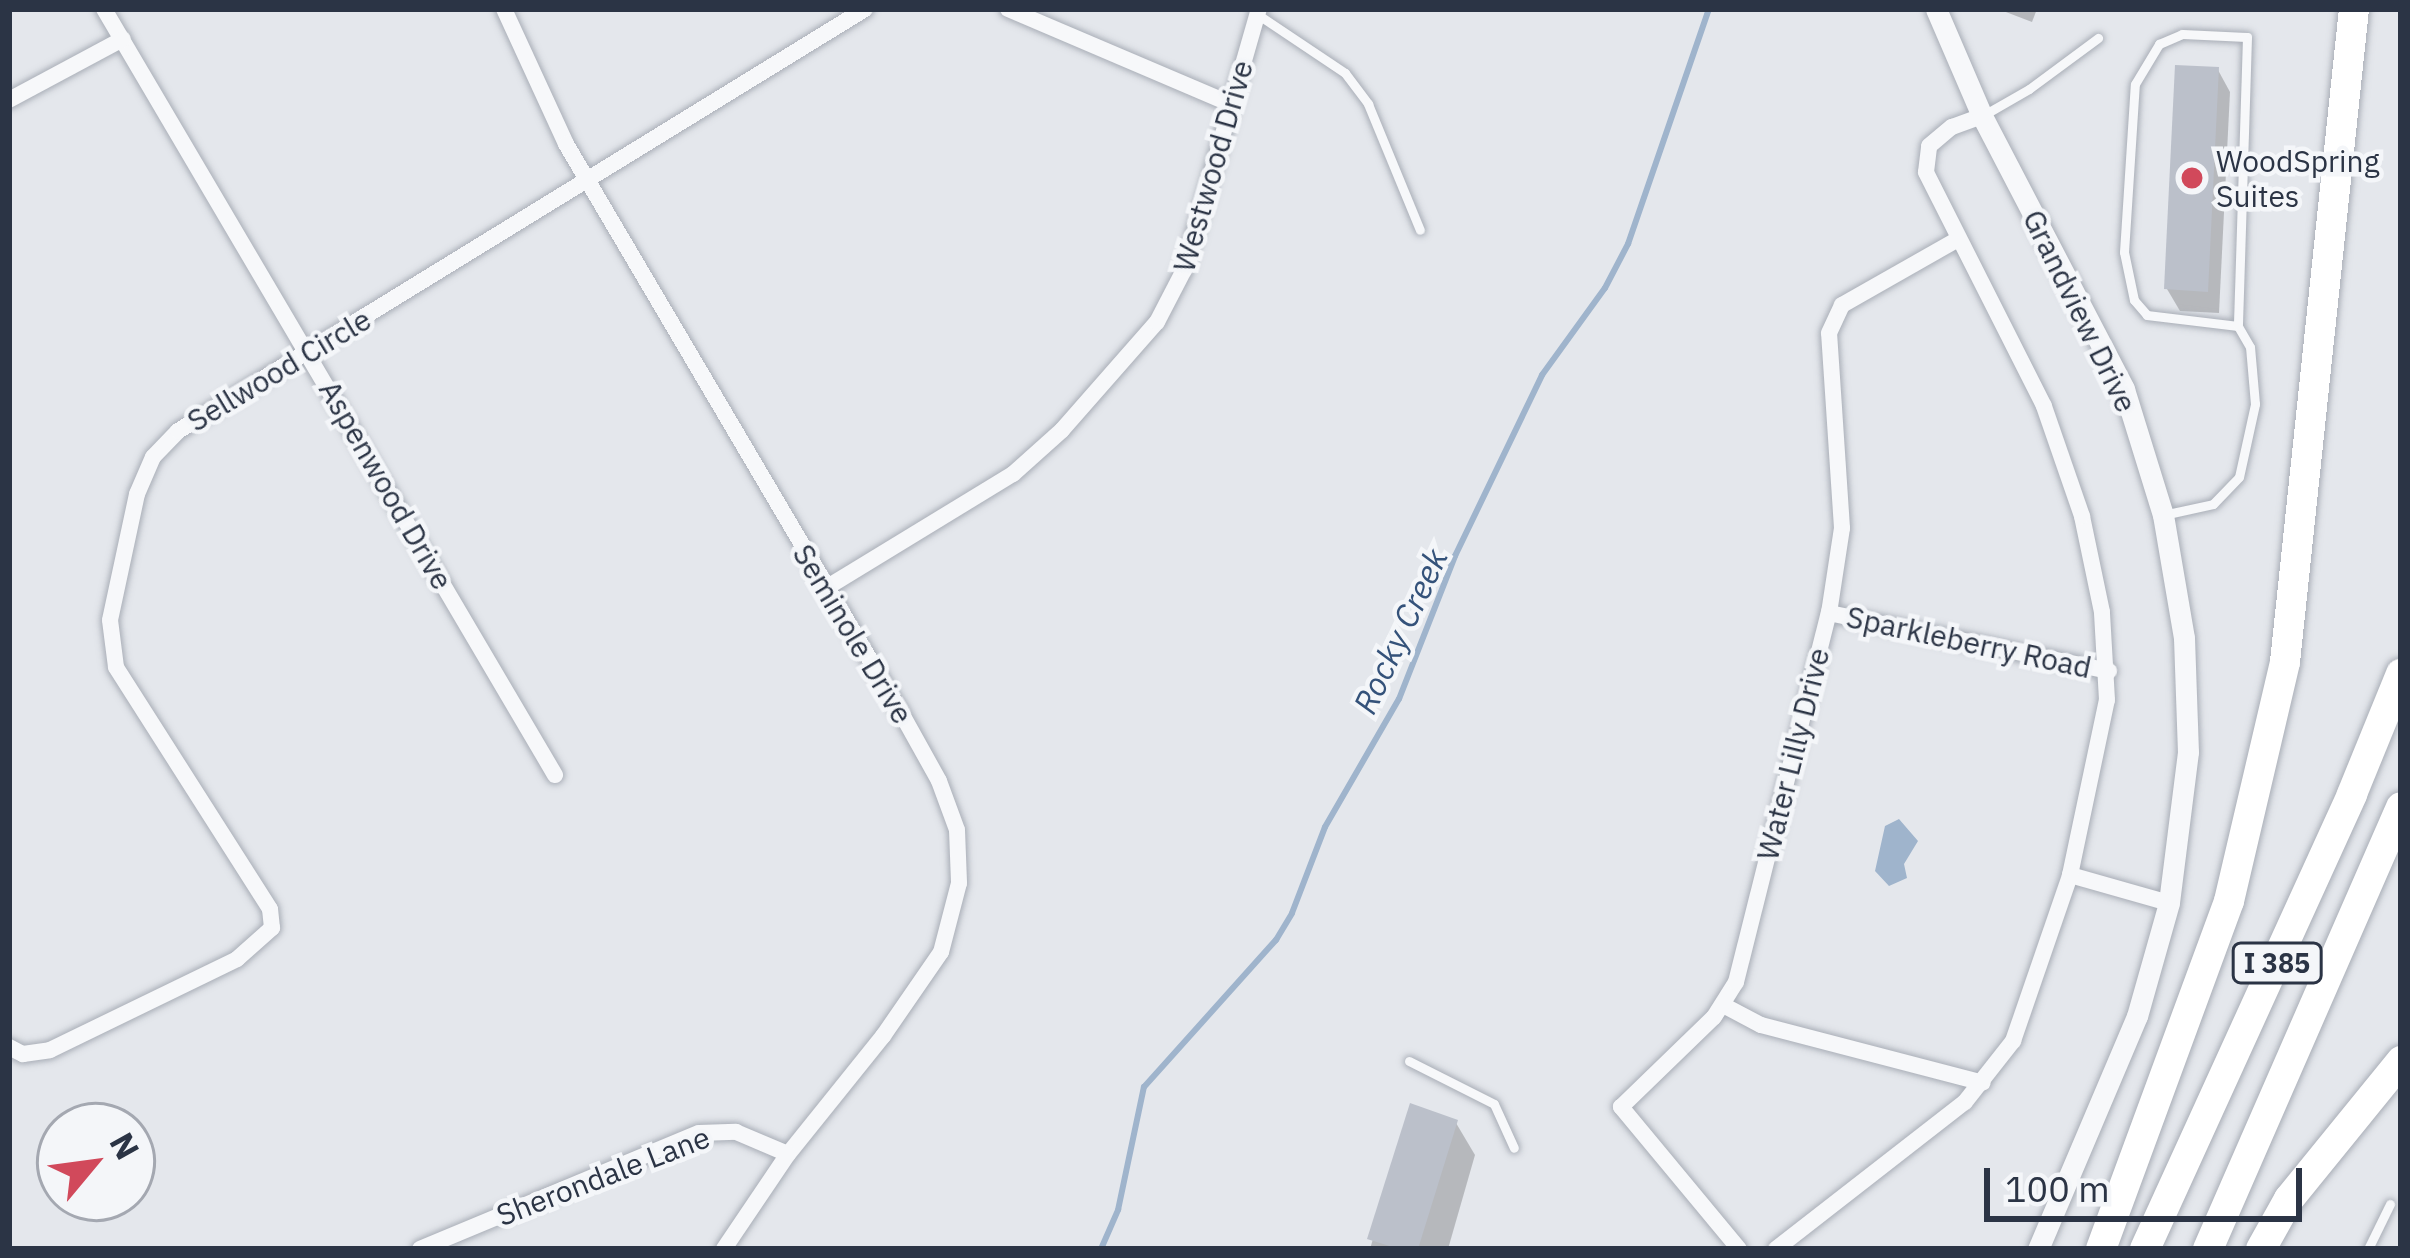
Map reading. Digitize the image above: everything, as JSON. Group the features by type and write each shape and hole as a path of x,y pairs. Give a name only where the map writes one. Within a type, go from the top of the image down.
{"highway":[{"path":"2101,1249 2229,901 2285,662 2354,9"},
{"name":"I 385","path":"2145,1249 2288,938 2401,674"},
{"name":"I 385","path":"2208,1249 2401,807"},
{"path":"2261,1249 2288,1199 2401,1061"}],"street":[{"name":"Aspenwood Drive","path":"104,9 556,775"},
{"name":"Seminole Drive","path":"504,9 588,183 939,781 957,830 959,883 949,931 928,976 788,1154 724,1249"},
{"name":"Sellwood Circle","path":"9,1047 23,1054 50,1050 237,959 272,928 270,909 122,680 110,620 137,494 153,457 178,431 865,9"},
{"path":"1008,9 1231,104"},
{"name":"Grandview Drive","path":"1936,9 1982,116 2124,389 2163,515 2184,638 2188,752 2170,904 2137,1016 2038,1249"},
{"name":"Westwood Drive","path":"826,588 1013,473 1062,430 1144,339 1184,270 1258,11"},
{"path":"9,100 122,40"},
{"path":"1776,1249 1983,1083 2013,1041 2070,875 2108,671 2082,516 2044,406 1926,172 1929,146 1952,128 1982,116"},
{"name":"Water Lilly Drive","path":"1739,1249 1621,1107 1724,1005 1736,982 1829,613 1842,528 1829,333 1842,305 1958,239"},
{"name":"Sparkleberry Road","path":"1829,613 2108,671"},
{"path":"2070,875 2170,904"},
{"path":"1724,1005 1761,1024 1983,1083"},
{"name":"Sherondale Lane","path":"419,1249 699,1133 736,1132 788,1154"}],"lane":[{"path":"1258,11 1345,73 1368,104 1420,230"},
{"path":"2163,515 2213,504 2239,477 2255,404 2250,347 2238,326 2247,38 2182,34 2159,44 2135,84 2124,252 2134,300 2147,315 2238,326"},
{"path":"1982,116 2029,89 2098,38"},
{"path":"1409,1061 1494,1105 1514,1148"},
{"path":"2368,1249 2390,1204"}],"water":[{"path":"1899,819 1918,841 1904,864 1907,878 1889,886 1875,871 1885,826"}],"building":[{"name":"WoodSpring Suites","path":"2175,65 2219,67 2208,292 2164,289"},
{"path":"1410,1103 1458,1120 1418,1249 1399,1249 1367,1239"}],"waterway":[{"name":"Rocky Creek","path":"1101,1249 1118,1210 1144,1087 1276,940 1292,913 1325,827 1399,699 1455,556 1542,375 1605,288 1628,244 1709,9"}],"place":[{"name":"WoodSpring Suites","path":"2192,178"}]}
